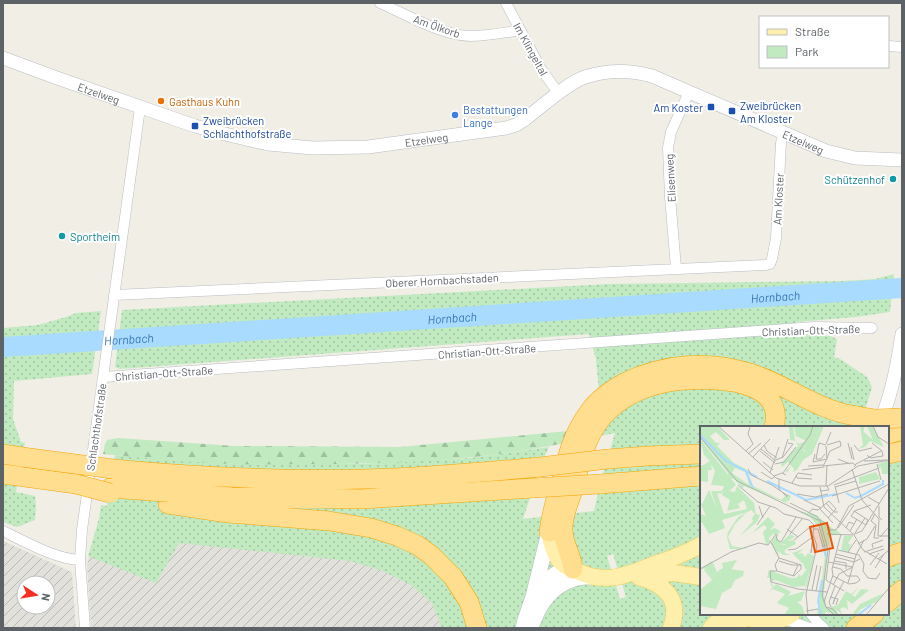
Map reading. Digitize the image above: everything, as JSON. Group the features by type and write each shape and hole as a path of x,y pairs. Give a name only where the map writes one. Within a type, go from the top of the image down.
{"highway":[{"path":"549,532 551,518 570,447 583,420 606,394 629,380 668,367 707,365 734,369 766,379 840,412 875,419 898,426"},
{"path":"572,574 572,558 563,536 563,523 583,452 599,421 611,408 641,391 666,383 705,379 732,382 754,389 769,398 775,411 776,419 774,426"},
{"path":"889,454 902,451"},
{"path":"3,454 113,469 176,475 230,478 365,479 445,476 608,459 697,454"},
{"path":"11,475 76,484 150,501 228,513 336,522 371,528 397,536 417,545 431,555 453,577 469,602 477,628"},
{"path":"110,491 232,497 362,499 700,476"},
{"path":"889,547 902,545"},
{"path":"889,557 902,552"},
{"path":"889,563 902,558"},
{"path":"889,601 902,590"},
{"path":"856,628 873,615"}],"main road":[{"path":"549,532 552,544 559,559 572,574"},
{"path":"533,598 549,532"},
{"path":"638,573 700,545"},
{"path":"529,628 544,601 555,589 576,572 590,577 610,578 638,573 700,566"},
{"path":"524,628 528,608 544,583 563,569 572,574"},
{"path":"638,573 674,573 700,576"},
{"path":"638,573 657,584 668,593 673,602 674,608 671,628"},
{"path":"712,628 722,615"},
{"path":"725,628 746,616 766,622 775,621 788,616"}],"street":[{"name":"Am Ölkorb","path":"380,3 432,26 460,35 484,35 520,30"},
{"name":"Im Klingeltal","path":"506,3 541,69 558,94"},
{"path":"889,46 902,47"},
{"name":"Etzelweg","path":"3,58 140,108 195,126 268,144 297,147 368,147 506,128 516,125 524,120 558,94 585,77 603,73 633,71 689,92 826,151 839,155 874,159 902,160"},
{"name":"Elisenweg","path":"676,268 668,148 671,132 689,92"},
{"name":"Schlachthofstraße","path":"85,628 80,560 82,530 111,310 140,108"},
{"name":"Am Kloster","path":"770,264 776,238 781,143 784,133"},
{"name":"Oberer Hornbachstaden","path":"114,295 256,290 770,264"},
{"name":"Christian-Ott-Straße","path":"103,372 623,342 814,327 872,328"},
{"path":"876,426 887,402 902,334"},
{"path":"3,532 58,555 73,560 80,560"},
{"path":"812,615 824,628"},
{"path":"788,616 810,628"}],"shaded area":[{"path":"99,519 420,570 455,628 91,628 87,565"},
{"path":"3,541 72,572 76,628 3,628"}],"green space":[{"path":"894,274 890,312 856,317 796,322 807,335 830,336 837,339 834,357 840,359 867,377 872,387 865,410 857,416 850,426 700,426 700,615 889,615 889,449 902,416 902,628 442,628 432,603 411,585 383,571 351,561 179,543 156,583 88,556 99,519 101,505 107,506 115,455 236,464 360,464 470,458 549,447 540,467 523,519 594,511 600,484 615,433 565,443 599,391 596,359 589,334 120,369 115,367 122,310 609,284 843,281 875,279","holes":["613,554 626,597 620,599 607,556"]},
{"path":"101,311 92,374 14,381 13,419 21,442 25,443 16,492 35,496 35,520 17,527 3,522 3,328 38,325 76,313"},
{"path":"568,431 565,443 534,449 471,457 407,462 344,464 245,464 103,454 107,440 118,438 234,446 400,447"}],"waterway":[{"name":"Hornbach","path":"3,347 902,288"}],"place":[{"name":"Gasthaus Kuhn","path":"161,101"},
{"name":"Am Koster","path":"711,107"},
{"name":"Zweibrücken Am Kloster","path":"732,111"},
{"name":"Bestattungen Lange","path":"455,115"},
{"name":"Zweibrücken Schlachthofstraße","path":"195,126"},
{"name":"Schützenhof","path":"893,179"},
{"name":"Sportheim","path":"62,236"}]}
